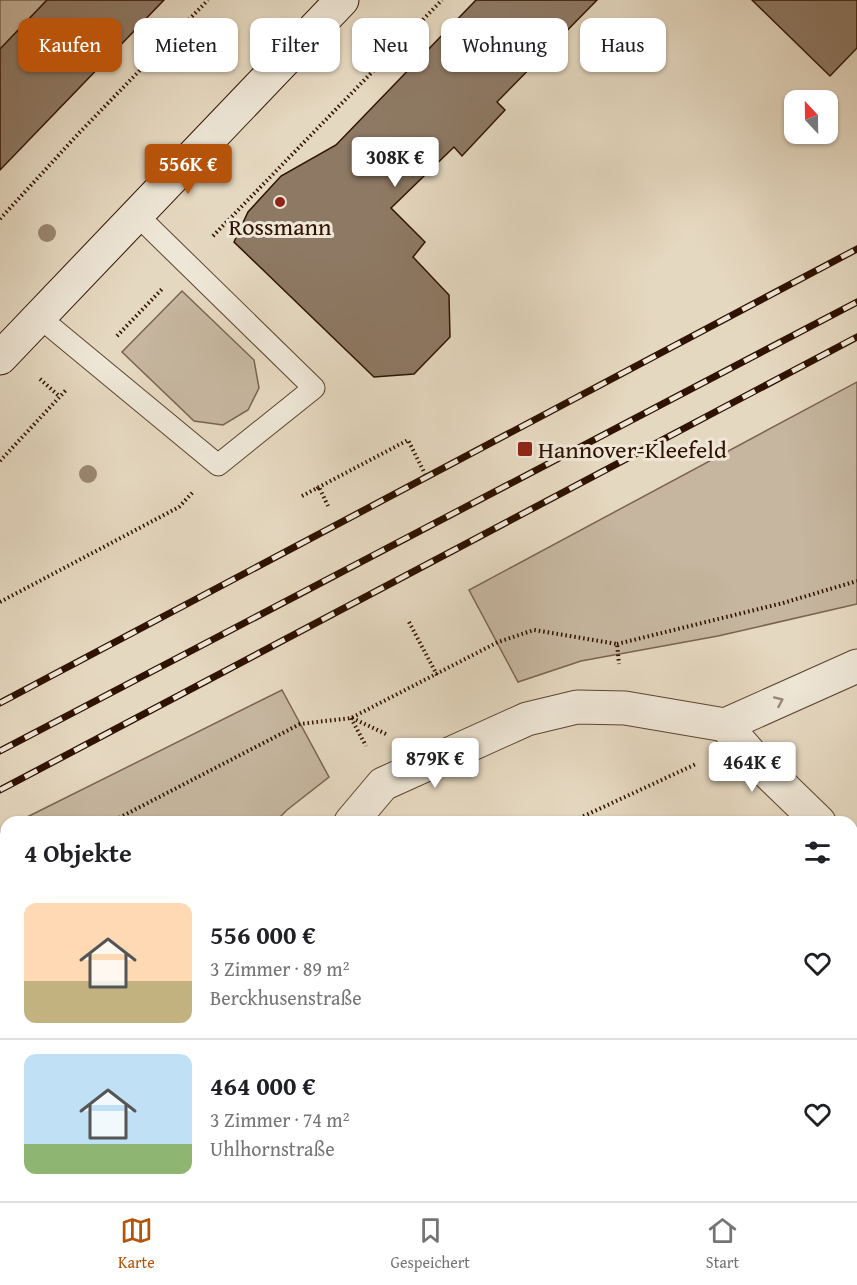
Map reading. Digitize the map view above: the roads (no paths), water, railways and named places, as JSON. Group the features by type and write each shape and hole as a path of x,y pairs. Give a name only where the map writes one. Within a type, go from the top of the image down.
{"street":[{"path":"0,358 135,213 342,0"},
{"path":"733,735 857,666"},
{"path":"356,816 383,784 527,719 577,707 625,708 733,735 813,816"}],"lane":[{"path":"39,316 218,465 314,388 135,213"}],"railway":[{"path":"0,703 857,249"},
{"path":"0,751 857,302"},
{"path":"0,790 857,337"}],"place":[{"name":"Rossmann","path":"280,202"},
{"name":"Hannover-Kleefeld","path":"525,449"}]}
